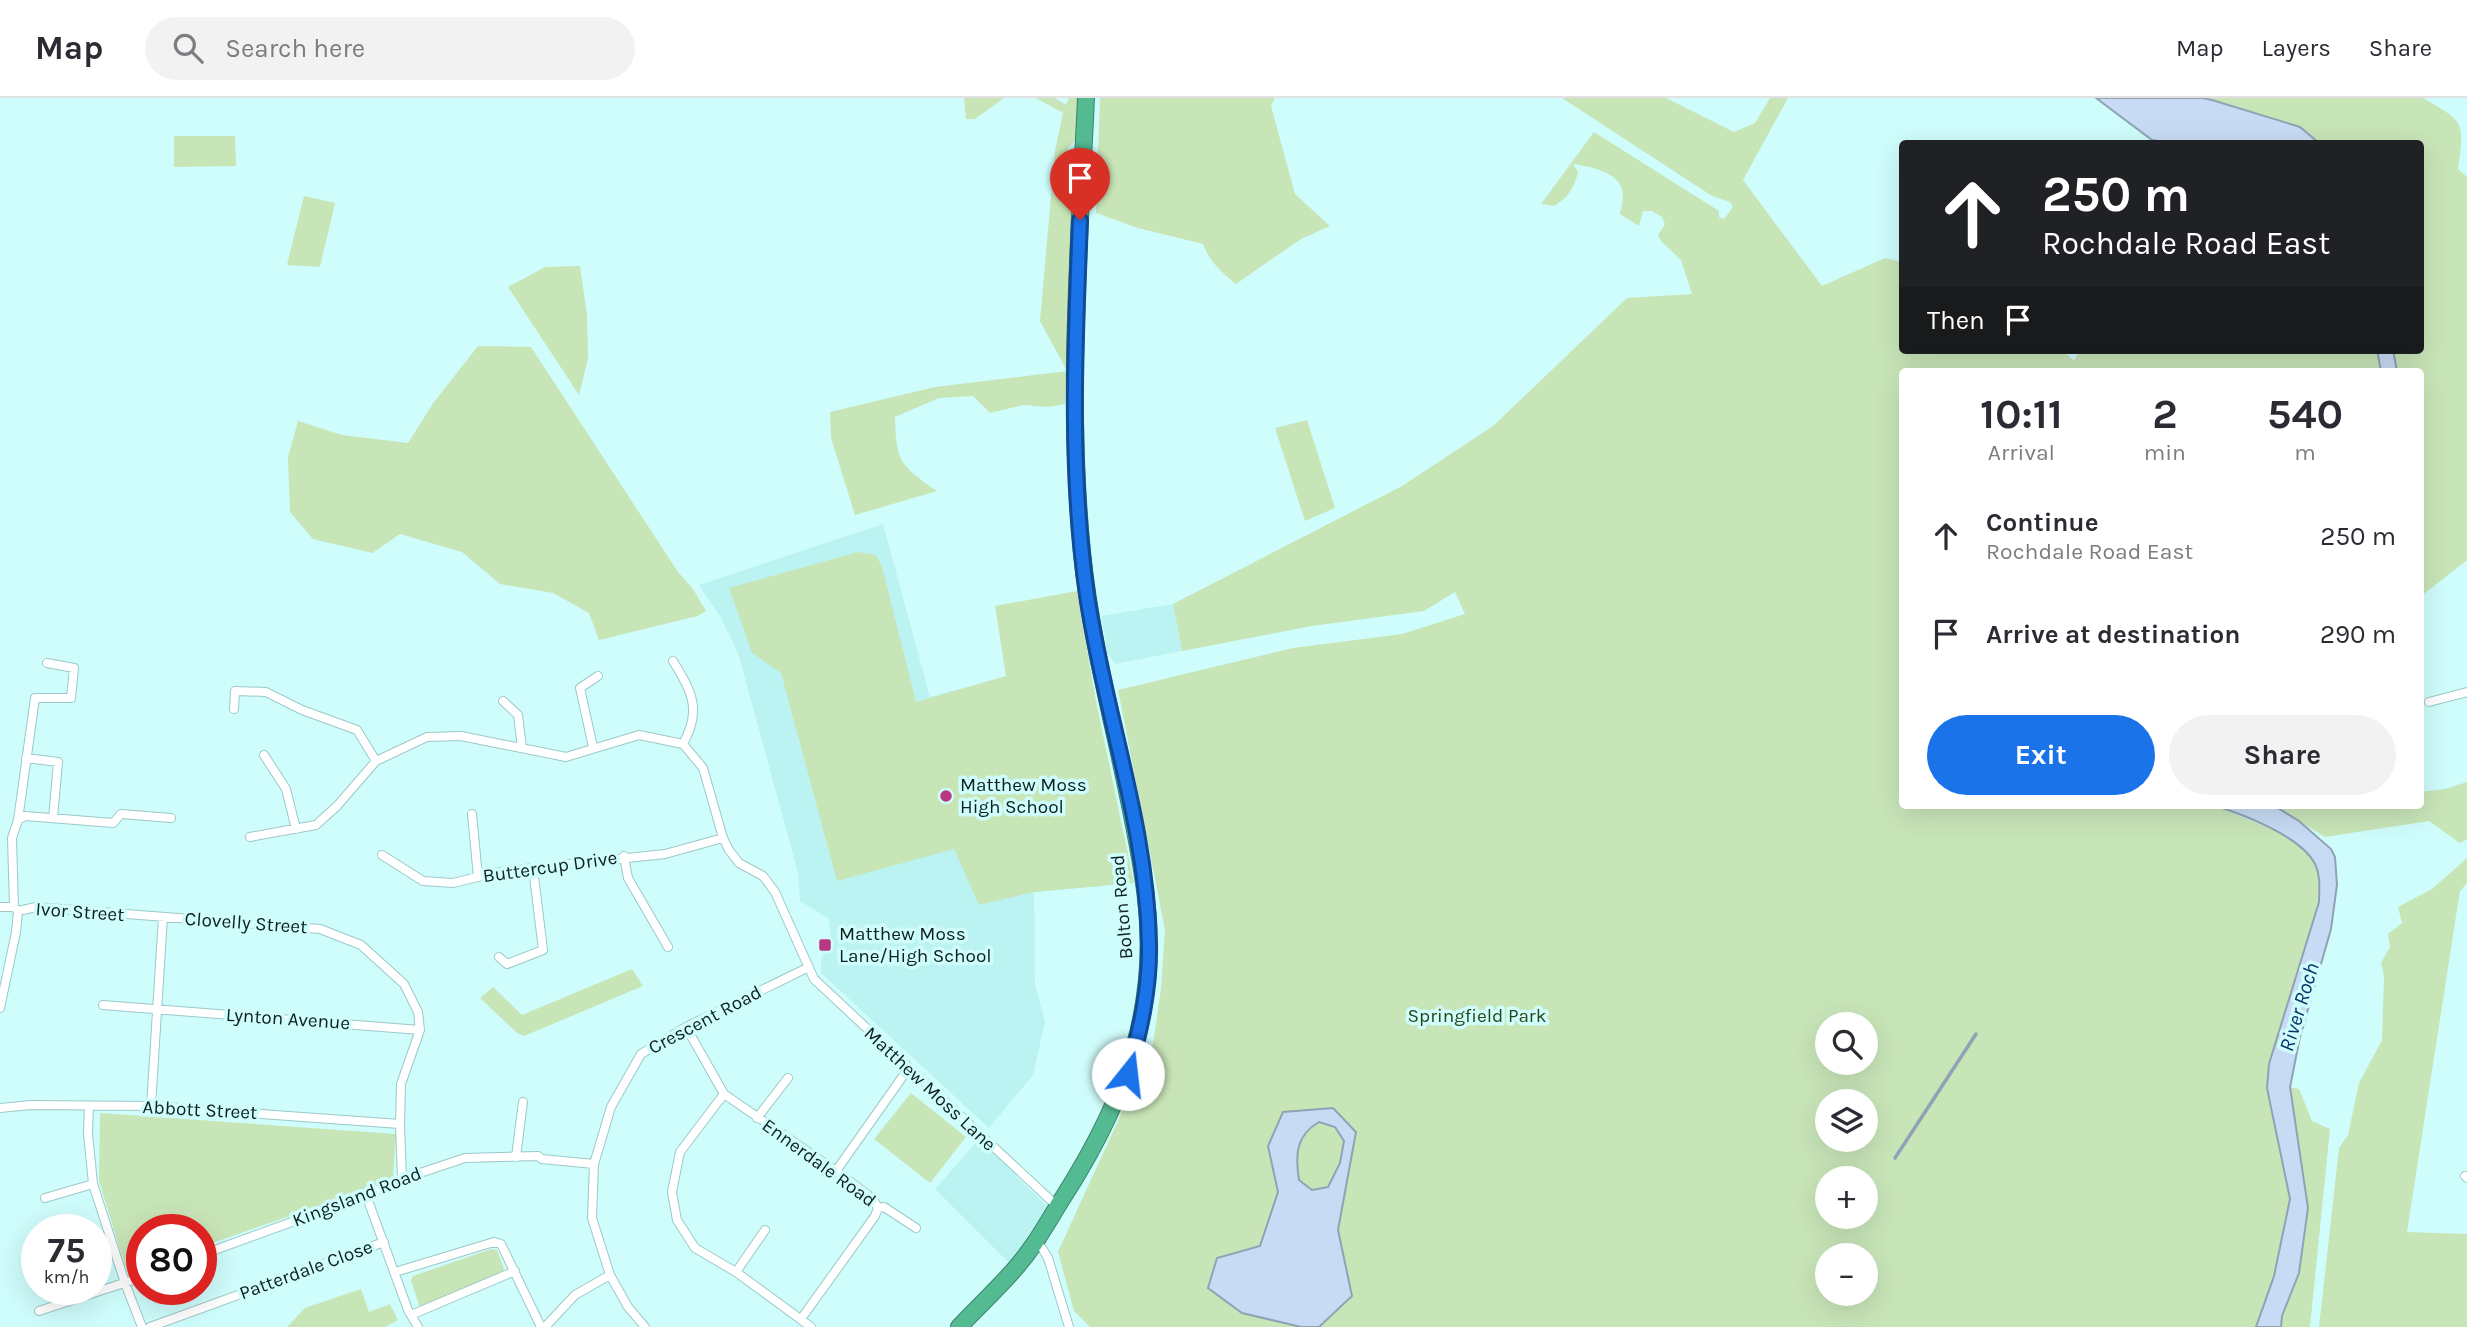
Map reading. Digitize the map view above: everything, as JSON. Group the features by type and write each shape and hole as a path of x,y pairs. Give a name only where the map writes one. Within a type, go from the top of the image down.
{"highway":[{"name":"Bolton Road","path":"960,1327 1015,1269 1035,1243 1088,1159 1119,1095 1138,1037 1147,988 1149,944 1145,886 1087,596 1074,448 1074,347 1086,98"}],"street":[{"path":"673,661 685,680 695,712 691,729 683,744"},
{"path":"0,1008 16,932 12,838 18,820 35,698 71,698 74,668 47,663"},
{"path":"593,747 580,688 598,676"},
{"path":"234,709 235,691 266,692 302,710 357,730 376,761"},
{"path":"2429,702 2467,692"},
{"path":"503,701 518,715 522,748"},
{"path":"250,837 316,825 337,806 376,761 427,737 461,736 566,757 639,735 683,744 703,768 723,838"},
{"path":"264,755 286,789 296,829"},
{"path":"26,758 58,762 53,818"},
{"path":"18,820 25,816 113,823 121,814 171,818"},
{"path":"472,814 478,877"},
{"name":"Matthew Moss Lane","path":"723,838 739,863 763,876 775,892 814,979 1058,1206"},
{"name":"Buttercup Drive","path":"382,855 423,881 453,883 534,868 664,853 723,838"},
{"path":"624,856 628,878 668,947"},
{"path":"499,957 507,964 544,950 534,868"},
{"name":"Ivor Street","path":"0,907 36,907 163,917"},
{"path":"151,1106 155,1009 163,917"},
{"name":"Clovelly Street","path":"163,917 320,929 361,945 404,984 418,1012 420,1030"},
{"name":"Crescent Road","path":"645,1327 628,1307 610,1275 592,1218 594,1164 611,1107 641,1054 686,1027 809,967"},
{"name":"Lynton Avenue","path":"103,1005 420,1030"},
{"name":"Ennerdale Road","path":"686,1027 724,1094 836,1171 873,1199 878,1208 884,1207 916,1228"},
{"path":"402,1179 401,1084 420,1030"},
{"path":"836,1171 908,1069"},
{"name":"Ennerdale Road","path":"757,1118 788,1078"},
{"path":"724,1094 680,1153 672,1192 677,1220 695,1248 736,1272 811,1327"},
{"path":"516,1157 523,1102"},
{"name":"Abbott Street","path":"0,1108 32,1105 151,1106 400,1124"},
{"path":"89,1106 93,1184 142,1327"},
{"name":"Kingsland Road","path":"217,1249 465,1158 538,1156 542,1159 594,1164"},
{"path":"45,1198 93,1184"},
{"path":"366,1195 411,1315 418,1327"},
{"path":"801,1319 878,1208"},
{"path":"736,1272 765,1230"},
{"name":"Patterdale Close","path":"150,1327 384,1242"},
{"path":"395,1272 494,1242 500,1244 543,1327 575,1295 610,1275"},
{"path":"1035,1243 1048,1258 1069,1327"},
{"path":"411,1315 515,1271"},
{"path":"39,1311 125,1283"}],"shaded area":[{"name":"Matthew Moss High School","path":"883,524 930,697 997,679 1134,883 1034,892 1035,984 1045,1022 1033,1075 989,1128 821,973 821,959 831,937 829,919 800,901 798,873 738,653 721,618 699,585"},
{"path":"1173,604 1182,651 1115,664 1107,652 1101,616"},
{"path":"979,1139 1047,1206 1010,1264 935,1189"}],"green space":[{"path":"964,98 1004,98 975,119 966,119"},
{"path":"1036,98 1055,98 1066,105 1069,98 1078,98 1076,140 1067,149 1070,156 1075,158 1066,370 1040,321 1055,151 1063,113"},
{"path":"1100,98 1275,98 1271,106 1295,194 1330,226 1301,239 1236,284 1217,266 1203,244 1138,228 1096,213"},
{"name":"Springfield Park","path":"1562,98 1666,98 1734,132 1755,123 1770,98 1788,98 1743,180 1822,286 1885,258 1899,261 1899,354 2067,354 2074,361 2078,354 2378,354 2380,368 1899,368 1899,809 2223,809 2283,834 2315,863 2320,879 2319,902 2269,1064 2267,1088 2290,1199 2274,1276 2256,1327 1090,1327 1074,1311 1058,1252 1153,1044 1161,989 1165,930 1118,690 1293,648 1402,634 1465,614 1455,592 1424,611 1312,626 1182,651 1173,604 1402,486 1493,426 1627,298 1692,294 1681,260 1658,235 1665,224 1662,217 1652,211 1643,211 1639,226 1620,214 1622,189 1612,176 1597,169 1573,164 1578,172 1567,196 1554,206 1541,204 1594,132 1719,211 1719,217 1724,219 1733,207 1730,202 1712,196"},
{"path":"2202,98 2423,98 2455,119 2461,132 2458,169 2467,177 2467,560 2424,594 2424,368 2396,368 2394,354 2424,354 2424,140 2315,140 2300,127"},
{"path":"174,136 235,136 236,166 174,167"},
{"path":"304,196 335,203 320,267 287,265"},
{"path":"580,266 587,315 588,359 579,395 508,287 545,267"},
{"path":"478,346 531,347 706,611 698,616 599,640 589,613 553,593 500,584 462,552 400,534 372,553 313,539 290,512 288,457 298,421 342,435 408,443 434,402"},
{"path":"1066,371 1065,404 1047,407 1023,405 990,413 973,396 939,398 895,417 897,444 903,461 915,475 937,491 855,515 831,438 830,412 935,387"},
{"path":"1307,420 1335,508 1305,521 1275,428"},
{"path":"858,552 876,555 882,567 916,702 1006,676 995,606 1077,591 1096,701 1134,883 1034,892 979,905 954,849 837,881 781,673 752,653 729,588"},
{"path":"2467,782 2467,839 2460,843 2429,821 2325,837 2280,809 2424,809 2424,792"},
{"path":"2467,858 2467,883 2460,891 2407,1232 2467,1234 2467,1327 2319,1327 2339,1148 2348,1135 2359,1083 2382,1040 2384,976 2381,963 2390,947 2388,934 2402,923 2398,907 2432,889"},
{"path":"632,969 643,986 524,1036 517,1033 480,998 493,987 522,1015"},
{"path":"2290,1087 2299,1089 2312,1121 2330,1129 2310,1327 2281,1327 2282,1316 2299,1273 2308,1208"},
{"path":"911,1093 966,1137 930,1183 874,1139"},
{"path":"100,1113 396,1134 393,1180 217,1241 217,1214 126,1214 126,1269 112,1223 112,1214 109,1214 99,1181"},
{"path":"491,1249 497,1250 504,1269 501,1273 422,1307 419,1305 411,1280 413,1276"},
{"path":"361,1289 369,1312 390,1304 398,1320 385,1327 287,1327 305,1308"}],"water":[{"path":"2096,98 2202,98 2300,127 2315,140 2152,140"},
{"path":"2378,354 2394,354 2396,368 2380,368"},
{"name":"River Roch","path":"2225,809 2280,809 2299,821 2331,849 2335,857 2337,885 2331,929 2300,1037 2290,1087 2308,1208 2299,1273 2282,1316 2281,1327 2256,1327 2274,1276 2290,1199 2267,1088 2269,1064 2319,902 2319,878 2315,864 2297,844 2270,827"},
{"path":"1333,1108 1356,1132 1338,1230 1352,1296 1319,1327 1301,1327 1242,1313 1208,1288 1217,1258 1260,1246 1278,1192 1268,1146 1283,1112","holes":["1319,1122 1335,1127 1344,1141 1340,1163 1328,1187 1312,1190 1299,1180 1299,1146 1306,1133"]}],"waterway":[{"path":"1895,1158 1976,1034"}],"place":[{"name":"Matthew Moss High School","path":"946,796"},
{"name":"Matthew Moss Lane/High School","path":"825,945"}],"route":[{"path":"1080,220 1074,347 1074,448 1082,554 1095,641 1145,886 1149,944 1145,1004 1128,1074"}]}
